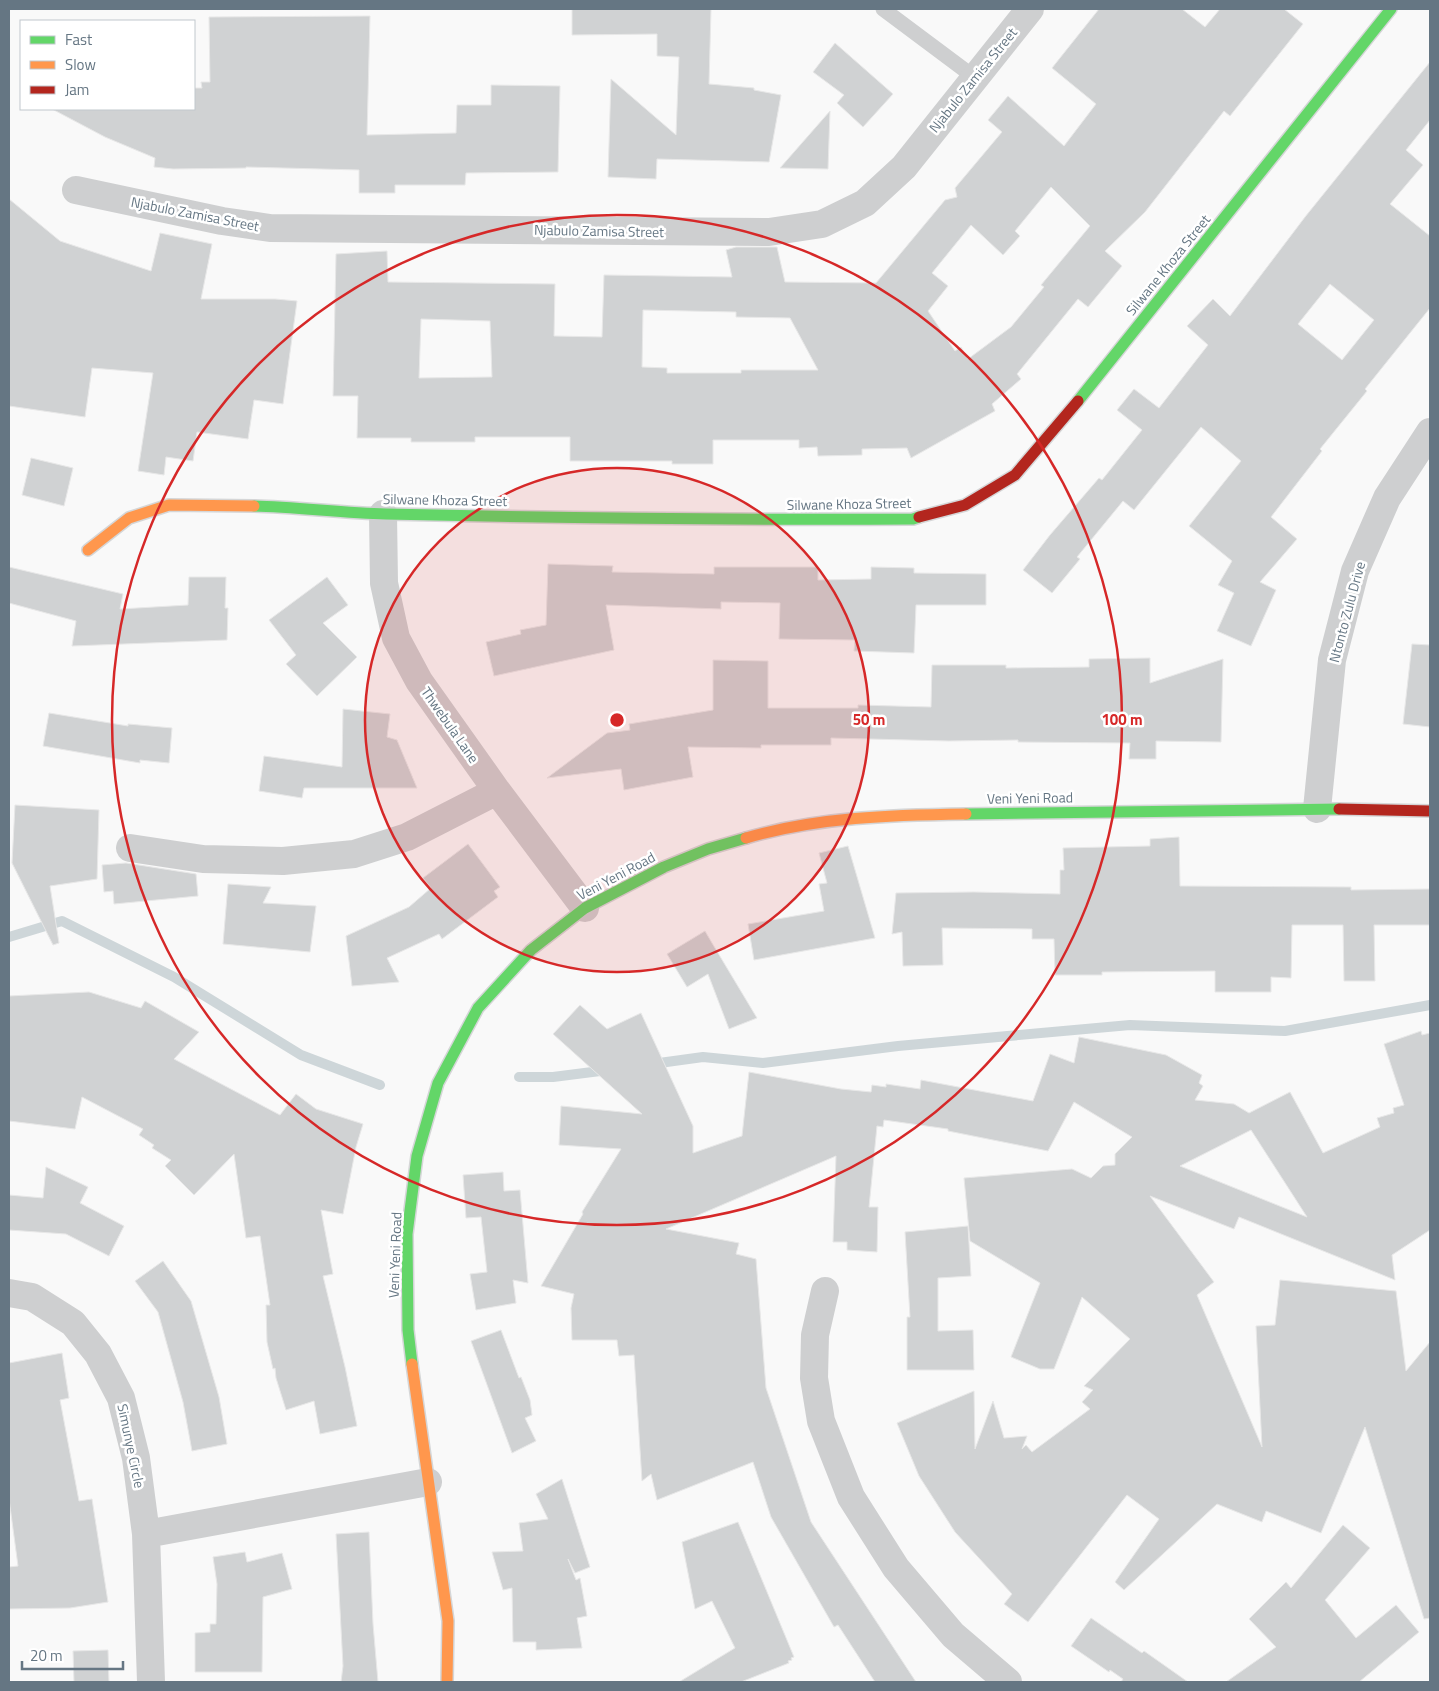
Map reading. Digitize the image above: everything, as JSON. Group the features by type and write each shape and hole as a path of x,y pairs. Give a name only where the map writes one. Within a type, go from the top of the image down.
{"street":[{"name":"Njabulo Zamisa Street","path":"76,190 222,222 270,228 769,232 822,224 866,202 904,167 1030,9"},
{"name":"Silwane Khoza Street","path":"88,550 129,518 169,505 291,507 383,514 712,520 914,519 965,505 1015,475 1053,432 1391,9"},
{"name":"Ntonto Zulu Drive","path":"1317,809 1332,660 1355,571 1386,498 1430,432"},
{"name":"Thwebula Lane","path":"383,514 384,583 396,638 419,681 497,791 585,908"},
{"path":"130,848 204,859 273,861 354,854 407,837 497,791"},
{"name":"Veni Yeni Road","path":"447,1682 448,1621 408,1330 407,1234 417,1156 438,1083 478,1008 531,950 585,908 664,867 708,848 762,833 831,821 911,814 1317,809 1430,811"},
{"path":"825,1291 814,1334 814,1378 821,1421 850,1497 896,1568 953,1635 1008,1682"},
{"name":"Simunye Circle","path":"9,1293 32,1297 73,1323 98,1354 121,1398 136,1458 146,1534 151,1682"},
{"path":"146,1534 428,1482"}],"lane":[{"path":"883,9 974,77"}],"building":[{"path":"572,9 711,9 709,84 754,88 754,90 781,95 769,162 657,159 656,179 608,177 611,79 676,135 679,57 657,56 657,34 572,35"},
{"path":"1099,9 1182,9 1205,27 1220,9 1284,9 1303,24 1230,116 1224,111 1145,212 1105,251 1122,266 1088,307 1078,299 1017,374 1021,379 992,404 995,411 911,458 907,448 862,449 862,455 818,456 817,447 799,448 799,440 713,440 713,464 672,464 672,461 570,461 570,437 475,437 475,442 411,442 411,438 357,438 358,396 333,396 336,254 387,251 388,282 555,284 554,336 602,337 604,275 732,277 726,250 736,247 777,247 785,282 876,283 945,200 957,197 955,188 1002,132 988,120 1008,96 1064,146 1096,104 1052,68","holes":["1051,187 1090,226 1041,285 1044,287 1011,327 968,359 961,347 955,351 928,311 948,286 932,273 971,225 1003,255 1020,236 1015,231","643,310 736,312 736,317 790,318 818,370 741,370 741,373 667,373 667,368 642,367","421,319 490,321 492,377 419,378"]},
{"path":"370,16 367,135 456,133 457,105 491,105 491,85 560,86 558,172 466,173 465,185 395,185 395,193 359,193 359,170 246,167 173,169 154,167 155,158 105,137 54,110 195,110 195,88 202,88 201,82 210,82 209,17"},
{"path":"835,43 893,94 863,127 837,103 844,95 813,72"},
{"path":"1430,62 1430,120 1406,150 1423,165 1390,204 1430,236 1430,308 1365,389 1367,391 1320,449 1322,451 1271,517 1297,539 1260,582 1276,590 1251,646 1217,631 1234,593 1218,585 1232,561 1189,526 1241,461 1201,427 1134,510 1123,501 1077,557 1080,559 1052,593 1023,570 1050,535 1099,478 1102,480 1142,430 1117,410 1134,389 1159,408 1208,345 1187,326 1213,299 1230,316 1305,217","holes":["1330,284 1374,320 1342,360 1298,324"]},
{"path":"830,111 828,169 780,168"},
{"path":"9,199 60,241 151,271 160,233 212,244 201,299 275,299 297,301 283,404 254,400 248,439 197,432 193,461 166,457 164,475 138,471 153,373 92,368 85,417 9,406"},
{"path":"31,458 73,468 64,506 22,495"},
{"path":"548,564 613,566 612,572 714,574 714,567 818,567 818,580 871,579 871,567 914,568 914,573 986,574 986,605 916,605 914,653 854,651 855,640 779,639 780,603 721,602 721,609 606,605 614,650 494,676 486,642 521,634 520,630 546,625"},
{"path":"9,567 123,594 120,609 188,605 189,577 226,577 225,608 228,608 227,640 72,646 76,621 9,603"},
{"path":"327,577 348,605 323,623 357,657 317,696 286,664 296,655 269,620"},
{"path":"1412,644 1430,645 1430,727 1403,724"},
{"path":"1150,658 1150,683 1223,659 1221,742 1156,741 1156,759 1129,759 1130,743 831,738 831,745 761,745 761,748 688,747 693,777 624,790 621,769 547,778 607,733 630,730 629,724 713,710 713,660 768,661 768,708 858,708 858,705 931,707 932,665 1006,665 1006,668 1089,667 1089,659"},
{"path":"343,709 390,714 387,737 397,740 417,788 304,788 302,798 259,791 264,756 342,767"},
{"path":"49,713 128,726 128,724 172,728 169,763 140,760 140,763 43,746"},
{"path":"15,805 99,810 97,879 50,886 59,943 53,945 12,863"},
{"path":"1179,837 1180,886 1351,887 1351,890 1430,889 1430,925 1374,925 1375,981 1344,981 1343,925 1292,925 1291,978 1271,977 1271,992 1215,992 1215,971 1102,972 1102,975 1055,975 1054,939 1032,939 1032,929 942,928 943,965 903,966 902,932 892,934 896,893 1060,894 1060,870 1064,870 1063,848 1150,846 1150,839"},
{"path":"468,844 500,887 494,891 498,897 442,939 439,934 387,958 399,982 352,986 346,936 409,907 431,888 423,878"},
{"path":"848,846 875,938 754,960 748,924 824,911 819,884 827,883 819,853"},
{"path":"126,863 196,874 198,896 114,904 113,891 104,892 102,865"},
{"path":"228,884 271,887 263,903 316,906 310,952 223,944"},
{"path":"705,931 757,1018 729,1029 708,974 687,987 667,954"},
{"path":"89,992 141,1008 145,1001 199,1032 174,1059 280,1115 296,1094 316,1109 363,1124 356,1147 343,1214 321,1210 333,1274 323,1276 357,1426 320,1434 314,1401 286,1410 267,1342 266,1305 270,1305 260,1236 246,1238 234,1154 194,1195 165,1166 171,1160 152,1148 154,1145 139,1135 143,1129 82,1097 75,1129 9,1121 9,996"},
{"path":"580,1005 607,1029 641,1013 693,1126 693,1153 742,1136 749,1072 841,1089 871,1092 872,1085 886,1087 886,1084 920,1089 921,1080 1033,1101 1050,1054 1074,1063 1079,1037 1166,1055 1202,1075 1199,1083 1203,1086 1195,1100 1234,1104 1249,1113 1290,1092 1323,1153 1380,1127 1377,1118 1394,1113 1393,1108 1404,1105 1384,1044 1421,1031 1422,1035 1430,1033 1430,1230 1392,1255 1395,1280 1239,1217 1234,1229 1150,1196 1214,1282 1197,1295 1262,1447 1256,1326 1275,1325 1280,1280 1396,1291 1406,1371 1430,1342 1430,1618 1424,1619 1365,1427 1321,1533 1266,1511 1262,1522 1217,1504 1124,1590 1115,1582 1159,1519 1127,1495 1028,1622 1004,1604 1012,1594 955,1532 919,1476 897,1423 974,1391 975,1449 993,1401 1004,1438 1027,1436 1022,1449 1026,1445 1032,1452 1090,1409 1082,1402 1093,1390 1084,1386 1130,1339 1082,1297 1054,1369 1040,1369 1011,1357 1040,1283 970,1241 964,1178 1072,1169 1091,1178 1103,1166 1115,1165 1115,1154 1132,1137 1074,1102 1048,1151 948,1131 948,1129 884,1120 883,1127 877,1126 869,1207 878,1207 877,1252 847,1250 847,1242 833,1242 836,1156 666,1229 739,1243 736,1254 756,1259 766,1388 811,1522 916,1682 875,1682 838,1625 834,1627 771,1517 753,1462 657,1500 651,1474 642,1481 634,1355 619,1356 617,1340 572,1340 571,1308 574,1294 541,1286 583,1214 582,1212 621,1149 559,1145 561,1106 642,1114 553,1034","holes":["1251,1130 1307,1217 1180,1166"]},
{"path":"46,1167 88,1187 80,1203 124,1226 109,1256 66,1234 9,1230 9,1195 43,1198"},
{"path":"503,1172 504,1191 520,1190 528,1283 513,1280 516,1303 476,1310 470,1274 487,1272 481,1217 466,1218 463,1175"},
{"path":"968,1226 971,1276 938,1278 938,1331 973,1330 974,1370 907,1370 907,1317 910,1317 905,1232"},
{"path":"163,1261 191,1301 219,1397 227,1444 192,1451 183,1402 158,1312 135,1281"},
{"path":"501,1330 519,1378 521,1377 530,1400 532,1415 525,1418 536,1441 512,1453 471,1341"},
{"path":"62,1353 69,1398 60,1400 79,1501 92,1499 108,1602 70,1608 9,1609 9,1567 18,1566 9,1499 9,1363"},
{"path":"562,1479 590,1567 575,1573 568,1559 576,1580 580,1578 587,1616 577,1618 582,1648 536,1650 536,1642 513,1642 512,1588 503,1590 492,1552 523,1551 519,1523 548,1519 536,1494"},
{"path":"738,1522 794,1657 788,1661 789,1663 741,1682 679,1682 735,1648 712,1601 695,1609 682,1542"},
{"path":"1343,1525 1370,1548 1325,1600 1356,1638 1396,1605 1419,1632 1359,1682 1226,1682 1276,1647 1249,1619 1286,1582 1291,1588"},
{"path":"369,1532 373,1624 378,1682 341,1682 343,1666 336,1534"},
{"path":"245,1552 247,1562 282,1553 292,1589 263,1597 262,1672 195,1672 195,1633 210,1632 210,1624 216,1624 217,1584 213,1557"},
{"path":"1091,1618 1142,1653 1144,1651 1188,1682 1121,1682 1123,1679 1110,1670 1109,1672 1071,1646"},
{"path":"108,1650 109,1682 74,1682 73,1651"}],"waterway":[{"path":"9,937 62,921 174,977 301,1055 380,1085"},
{"path":"652,1064 703,1057 763,1063 898,1046 1130,1025 1285,1031 1430,1005"},
{"path":"519,1077 553,1077 608,1070"}],"traffic: fast":[{"path":"1078,401 1391,9"},
{"path":"254,506 370,513 518,517 781,519 913,519 919,517"},
{"path":"966,814 1339,809"},
{"path":"412,1364 408,1330 407,1234 417,1156 438,1083 478,1008 531,950 585,908 664,867 708,849 746,838"}],"traffic: slow":[{"path":"88,550 129,518 169,505 254,506"},
{"path":"746,838 828,821 883,816 966,814"},
{"path":"412,1364 448,1621 447,1682"}],"traffic: jam":[{"path":"919,517 965,505 1015,475 1078,401"},
{"path":"1339,809 1430,811"}]}
